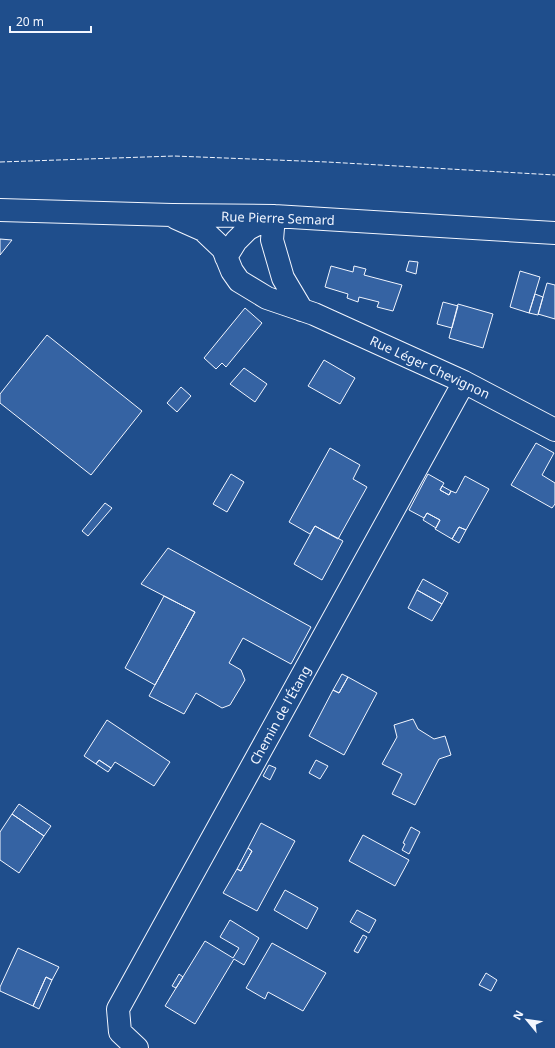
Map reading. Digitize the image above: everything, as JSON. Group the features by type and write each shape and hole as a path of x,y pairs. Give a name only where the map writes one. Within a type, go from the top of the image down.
{"street":[{"name":"Rue Pierre Semard","path":"0,210 172,215 274,216 555,233"},
{"name":"Rue Léger Chevignon","path":"172,215 203,230 223,249 232,271 239,281 267,298 314,314 464,382 555,430"},
{"path":"226,257 236,241 248,229 274,216"},
{"path":"274,216 272,240 283,278 302,310"},
{"name":"Chemin de l'Étang","path":"137,1048 120,1032 118,1009 464,382"}],"building":[{"path":"0,239 12,240 0,255"},
{"path":"409,261 418,262 416,274 406,271"},
{"path":"331,266 353,272 354,266 366,269 364,275 402,285 393,311 377,307 379,302 359,297 358,302 347,298 348,294 325,287"},
{"path":"520,271 540,277 529,313 510,307"},
{"path":"547,283 555,285 555,319 538,314"},
{"path":"535,294 543,297 538,315 529,313"},
{"path":"443,302 458,306 452,328 437,324"},
{"path":"458,304 493,314 483,348 449,338"},
{"path":"245,308 262,323 226,367 222,363 216,369 204,358"},
{"path":"47,335 142,411 91,475 0,403 0,394"},
{"path":"324,360 355,378 340,404 308,386"},
{"path":"244,368 267,384 255,402 230,384"},
{"path":"181,387 191,396 177,412 167,403"},
{"path":"536,443 554,453 542,475 555,483 555,504 552,508 511,485"},
{"path":"330,448 360,465 353,479 367,487 338,539 315,526 310,534 289,522"},
{"path":"231,474 244,482 227,512 213,504"},
{"path":"428,474 444,483 440,490 449,495 451,491 456,493 465,476 489,489 466,530 459,527 452,539 435,529 440,520 427,513 424,518 409,510"},
{"path":"442,486 451,491 449,495 440,490"},
{"path":"105,503 112,508 88,536 82,531"},
{"path":"427,513 440,520 436,528 423,520"},
{"path":"315,526 343,541 322,580 294,564"},
{"path":"459,527 466,530 459,543 452,539"},
{"path":"168,548 311,627 291,664 243,638 229,663 241,670 245,680 230,705 222,708 196,693 184,714 149,696 195,612 141,584"},
{"path":"423,579 448,593 442,604 417,590"},
{"path":"417,590 442,604 432,621 408,608"},
{"path":"164,596 195,612 155,685 125,668"},
{"path":"342,674 348,677 339,693 333,690"},
{"path":"348,677 377,693 344,755 309,736 333,690 339,693"},
{"path":"413,719 418,729 434,739 445,736 451,755 439,759 415,805 392,794 402,774 382,764 397,737 394,725"},
{"path":"107,720 170,762 154,786 115,762 111,768 99,760 96,764 84,756"},
{"path":"99,760 111,768 108,772 96,764"},
{"path":"316,760 328,766 320,779 309,773"},
{"path":"269,765 276,768 270,780 263,776"},
{"path":"19,804 51,826 44,836 12,814"},
{"path":"12,814 44,836 19,873 0,860 0,832"},
{"path":"261,823 295,841 257,911 223,893 237,869 241,871 252,851 248,848"},
{"path":"411,827 420,832 409,854 402,850 405,844 403,843"},
{"path":"363,835 409,860 395,886 349,861"},
{"path":"248,848 252,851 241,871 237,869"},
{"path":"285,890 318,908 307,929 274,910"},
{"path":"357,910 376,920 369,933 350,922"},
{"path":"230,920 259,938 244,965 234,959 195,1024 165,1006 205,941 233,958 239,948 220,937"},
{"path":"363,935 367,937 358,953 354,951"},
{"path":"272,943 326,973 303,1011 268,992 265,999 246,988"},
{"path":"18,948 59,967 52,980 46,977 33,1006 0,991 0,987"},
{"path":"486,973 497,980 491,991 479,985"},
{"path":"179,974 183,977 176,988 172,986"},
{"path":"46,977 52,980 39,1009 33,1006"}],"fence":[{"path":"0,162 174,156 327,162 555,175"}]}
